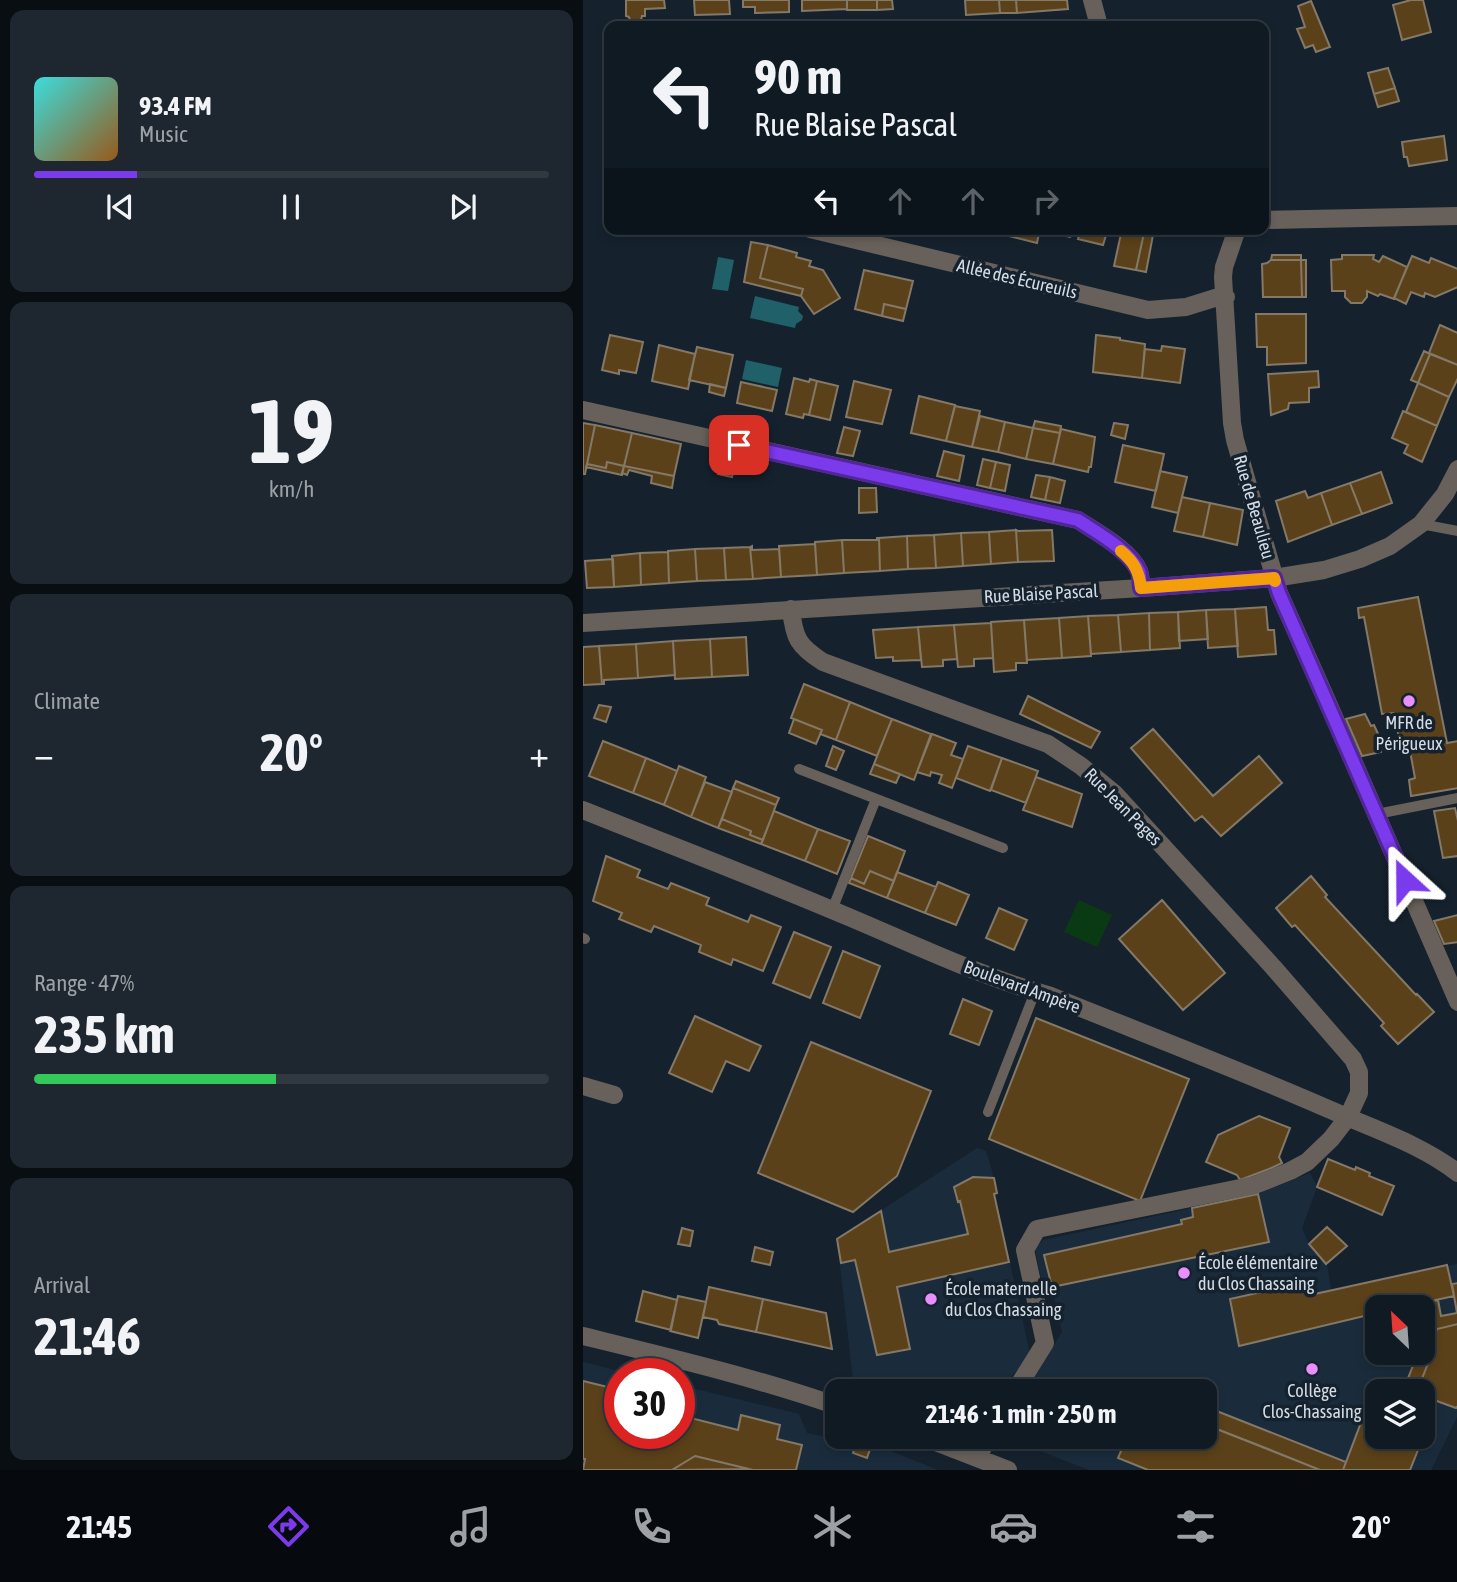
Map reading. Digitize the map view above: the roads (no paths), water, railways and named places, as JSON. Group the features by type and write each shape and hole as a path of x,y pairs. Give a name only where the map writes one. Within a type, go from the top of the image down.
{"street":[{"path":"1092,0 1099,21"},
{"path":"1269,220 1457,216"},
{"name":"Allée des Écureuils","path":"835,235 1148,310 1186,307 1226,297"},
{"name":"Rue de Beaulieu","path":"1235,235 1224,267 1232,423 1274,578 1457,1002"},
{"path":"583,410 1078,520 1130,559 1139,573 1141,588"},
{"name":"Rue Blaise Pascal","path":"583,623 1141,588 1274,578 1324,570 1390,546 1421,524 1445,495 1457,469"},
{"name":"Rue Jean Pages","path":"791,610 793,631 805,651 823,662 1048,744 1081,766 1115,794 1314,1013 1353,1059 1359,1072 1359,1093 1348,1117 1331,1139 1307,1162 1290,1171 1255,1185 1037,1229 1025,1250 1045,1343 1022,1379"},
{"name":"Boulevard Ampère","path":"583,810 956,962 1051,996 1233,1069 1400,1139 1442,1161 1457,1173"},
{"path":"583,1086 614,1095"},
{"path":"583,1336 740,1376 825,1402"},
{"path":"954,1449 1008,1470"},
{"path":"978,1458 982,1449"}],"lane":[{"path":"1421,524 1457,531"},
{"path":"799,769 1003,848"},
{"path":"1377,814 1457,798"},
{"path":"832,910 876,799"},
{"path":"988,1112 1035,992"}],"place":[{"name":"MFR de Périgueux","path":"1409,701"},
{"name":"École élémentaire du Clos Chassaing","path":"1184,1273"},
{"name":"École maternelle du Clos Chassaing","path":"931,1299"},
{"name":"Collège Clos-Chassaing","path":"1312,1369"}]}
